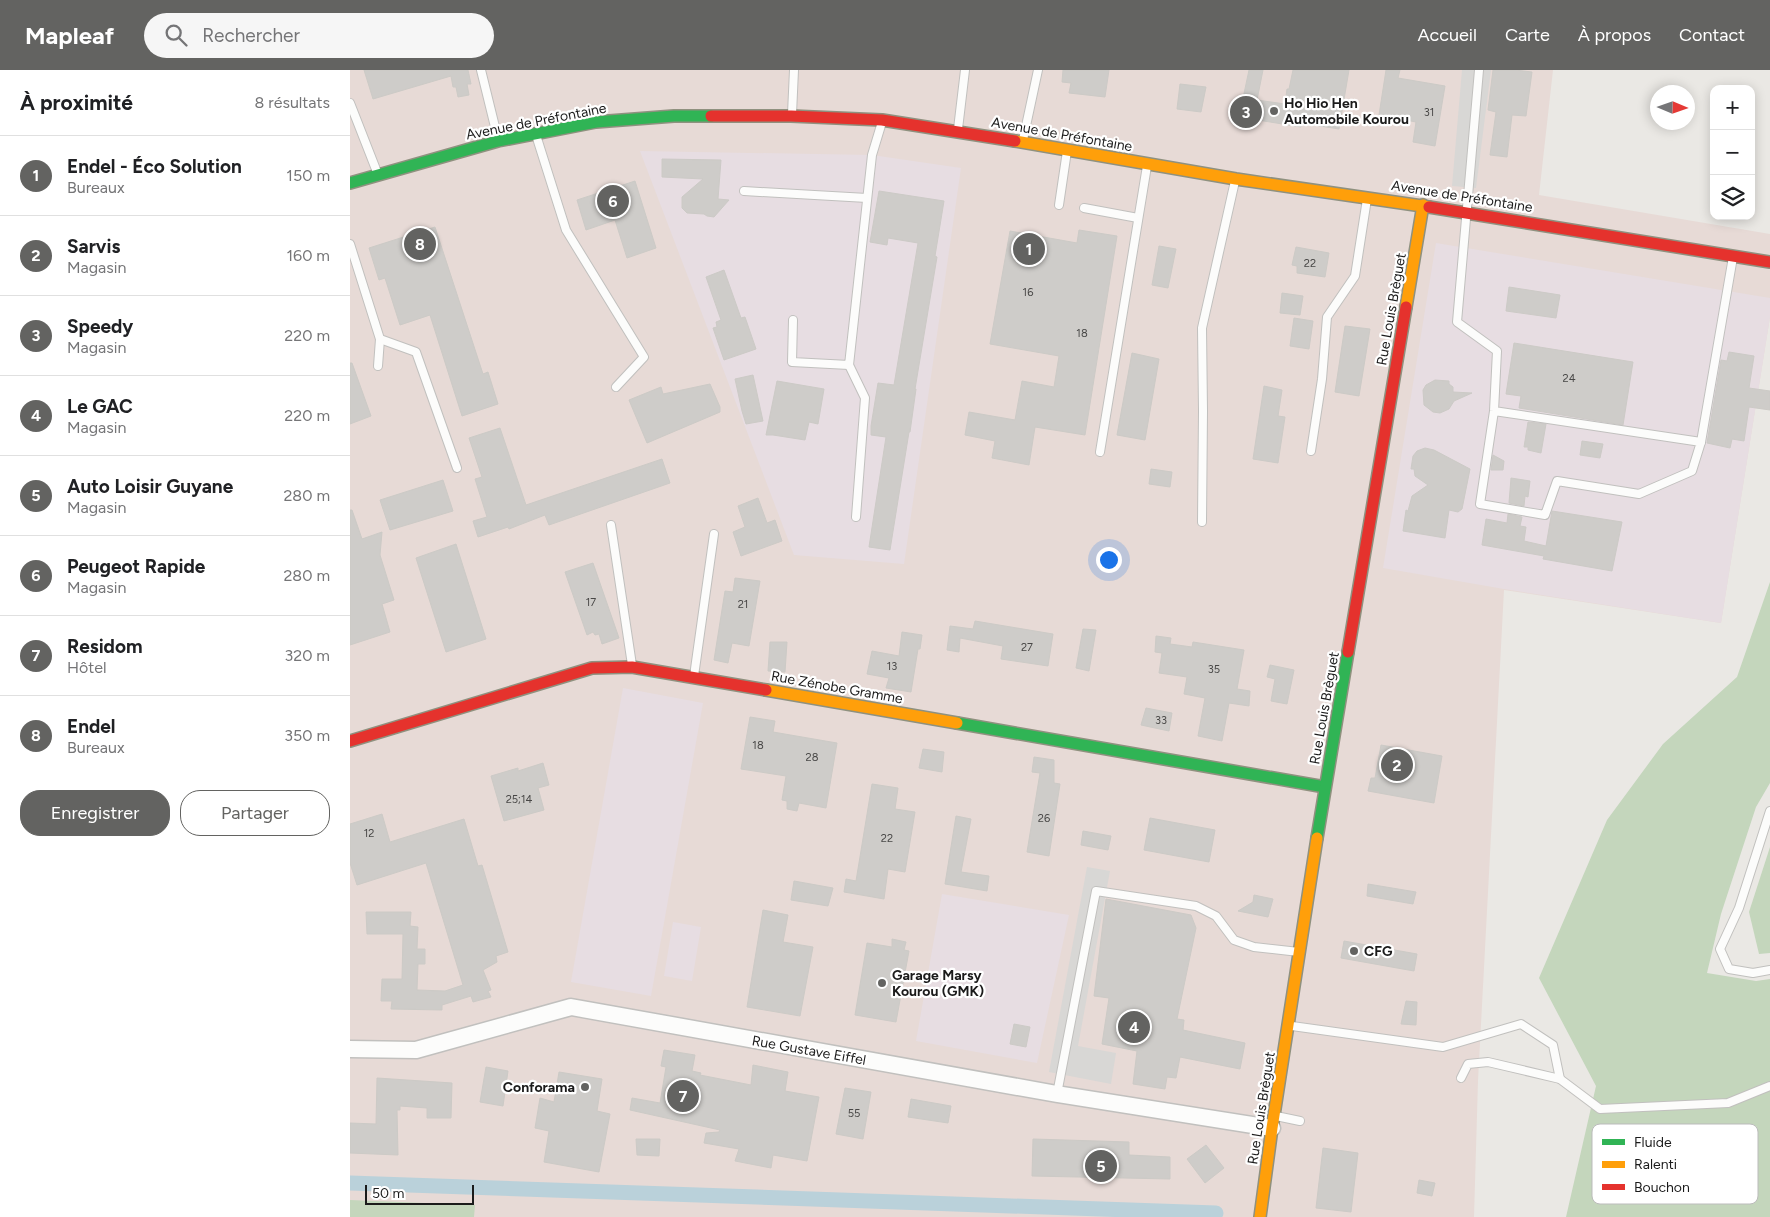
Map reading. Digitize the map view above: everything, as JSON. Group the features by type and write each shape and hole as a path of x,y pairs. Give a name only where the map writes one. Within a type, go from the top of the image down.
{"street":[{"name":"Avenue de Préfontaine","path":"350,184 378,174 498,141 596,122 674,116 791,116 882,120 1068,149 1236,179 1423,205 1770,262"},
{"name":"Rue Louis Brèguet","path":"1260,1217 1273,1121 1326,787 1423,205"},
{"name":"Rue Zénobe Gramme","path":"351,737 592,668 632,667 1326,787"},
{"name":"Rue Gustave Eiffel","path":"350,1049 416,1050 571,1007 1058,1094 1273,1121"}],"lane":[{"path":"481,70 498,141"},
{"path":"791,116 794,70"},
{"path":"958,131 965,70"},
{"path":"1022,142 1038,70"},
{"path":"1479,70 1457,322 1497,351 1494,411 1480,504 1545,515 1557,481 1638,494 1692,471 1701,442 1733,256"},
{"path":"350,103 378,174"},
{"path":"856,517 865,398 849,366 872,155 882,120"},
{"path":"536,133 566,230 644,357 616,387"},
{"path":"1059,205 1068,149"},
{"path":"1100,452 1148,164"},
{"path":"1202,522 1202,328 1236,179"},
{"path":"744,191 868,198"},
{"path":"1311,451 1322,379 1326,317 1355,276 1367,197"},
{"path":"1084,208 1138,218"},
{"path":"350,244 380,339 378,366"},
{"path":"793,320 792,362 849,366"},
{"path":"380,339 416,352 457,468"},
{"path":"1494,411 1701,442"},
{"path":"611,525 632,667"},
{"path":"694,678 714,534"},
{"path":"1770,811 1739,908 1720,949 1728,969 1753,973 1770,970"},
{"path":"1058,1094 1096,891 1196,906 1216,916 1234,940 1254,946 1301,952"},
{"path":"1289,1026 1443,1047 1521,1024 1553,1045 1560,1079"},
{"path":"1461,1078 1468,1064 1488,1062 1560,1079 1600,1109 1728,1103 1770,1086"},
{"path":"1273,1121 1300,1121"}],"shaded area":[{"path":"350,70 1553,70 1539,195 1770,234 1770,317 1721,623 1504,590 1478,1081 1474,1217 424,1217 350,1210"},
{"path":"1462,70 1491,70 1476,188 1452,186"},
{"path":"640,151 872,155 961,168 904,564 794,555"},
{"path":"1436,243 1770,298 1770,317 1721,623 1383,568"},
{"path":"623,688 703,703 651,996 571,982"},
{"path":"1087,867 1110,871 1078,1046 1116,1053 1111,1084 1049,1072"},
{"path":"942,894 1069,915 1037,1063 916,1041"},
{"path":"673,922 701,927 692,981 664,976"}],"green space":[{"path":"1770,582 1770,783 1756,807 1721,914 1707,973 1756,981 1770,979 1770,1217 1566,1217 1596,1086 1539,978 1607,820 1663,744 1737,677"},
{"path":"1770,847 1770,953 1759,954 1749,912"},
{"path":"350,1200 475,1205 474,1217 350,1217"}],"building":[{"path":"364,70 468,70 471,84 467,84 469,95 458,97 456,87 453,87 451,76 373,99"},
{"path":"1063,70 1109,70 1105,97 1069,93 1071,83 1062,82"},
{"path":"1249,70 1263,70 1257,100 1285,104 1293,70 1349,70 1339,129 1301,123 1301,127 1239,117"},
{"path":"1386,70 1400,70 1398,78 1445,86 1435,146 1413,142 1416,122 1379,115"},
{"path":"1493,70 1532,72 1526,116 1512,115 1507,157 1490,155 1496,112 1488,110"},
{"path":"1180,84 1206,87 1201,112 1177,109"},
{"path":"662,159 721,160 718,199 729,200 714,217 704,214 687,213 682,208 682,197 703,179 662,177"},
{"path":"635,181 656,248 627,258 615,220 586,230 577,200"},
{"path":"879,191 944,201 910,432 890,550 869,547 886,437 871,435 871,426 878,383 894,385 918,243 888,238 887,245 870,242"},
{"path":"435,227 483,374 488,372 498,404 462,416 430,315 400,325 385,278 379,280 369,248"},
{"path":"1079,230 1117,236 1085,435 1035,427 1029,465 992,458 995,441 965,435 969,412 1015,420 1022,381 1054,387 1059,356 990,344 1010,231 1077,243"},
{"path":"1159,246 1176,249 1168,288 1152,285"},
{"path":"1296,247 1329,253 1325,277 1297,273 1297,266 1292,265"},
{"path":"724,270 741,318 745,317 756,349 724,360 713,328 717,327 716,322 721,320 706,277"},
{"path":"1509,287 1560,295 1556,318 1506,311"},
{"path":"1282,293 1303,296 1300,315 1280,313"},
{"path":"1294,318 1313,321 1309,349 1290,346"},
{"path":"1345,326 1370,329 1359,396 1335,392"},
{"path":"1514,343 1633,362 1623,425 1519,408 1521,396 1506,394"},
{"path":"1729,352 1754,356 1749,388 1770,391 1770,410 1749,407 1744,441 1732,439 1730,448 1707,443 1721,360 1727,361"},
{"path":"1132,353 1159,359 1145,440 1117,435"},
{"path":"350,363 352,363 371,416 350,424"},
{"path":"753,375 763,421 746,424 735,379"},
{"path":"1435,380 1449,381 1449,384 1453,387 1453,392 1472,393 1454,401 1449,409 1440,413 1433,412 1424,405 1423,390 1426,385"},
{"path":"777,381 824,389 818,424 809,422 805,440 766,435"},
{"path":"710,384 720,407 720,412 647,443 629,400 661,387 663,394"},
{"path":"1264,386 1282,390 1278,416 1285,417 1278,463 1253,459"},
{"path":"1528,422 1546,424 1541,453 1524,447"},
{"path":"500,428 526,505 662,459 670,483 549,525 545,515 509,529 508,527 478,537 473,521 487,517 475,479 482,477 469,438"},
{"path":"1582,441 1603,444 1600,458 1580,455"},
{"path":"1425,448 1434,450 1470,469 1462,509 1458,512 1449,510 1445,538 1403,531 1406,510 1408,511 1412,496 1428,485 1415,476 1414,469 1411,469 1413,456 1417,451"},
{"path":"1493,455 1504,461 1503,470 1491,470"},
{"path":"1151,469 1172,472 1170,487 1149,484"},
{"path":"1511,478 1530,481 1528,497 1525,496 1524,506 1509,503"},
{"path":"443,480 453,511 390,530 380,500"},
{"path":"758,498 767,523 775,520 782,541 741,556 733,532 745,527 738,506"},
{"path":"350,510 352,510 362,539 382,532 380,555 394,600 382,604 390,632 350,645"},
{"path":"1552,511 1622,522 1612,571 1543,559 1544,556 1482,545 1486,519 1507,523 1508,514 1522,517 1520,526 1526,527 1524,541 1546,546"},
{"path":"456,544 486,639 446,652 416,558"},
{"path":"593,563 619,638 602,644 599,634 595,635 593,632 587,635 565,572"},
{"path":"735,578 760,581 749,646 732,643 728,663 714,660 725,591 733,592"},
{"path":"975,621 1053,634 1048,666 1001,659 1003,646 960,638 959,652 947,650 950,626 973,629"},
{"path":"1083,629 1096,630 1089,671 1076,668"},
{"path":"902,632 922,635 911,692 886,688 889,678 867,674 872,651 899,656"},
{"path":"1156,636 1171,638 1170,644 1192,647 1193,642 1244,650 1237,689 1250,691 1249,706 1229,703 1222,741 1198,736 1205,698 1184,694 1187,677 1159,673 1162,653 1155,652"},
{"path":"770,642 787,642 785,672 768,671"},
{"path":"1270,665 1294,670 1287,704 1271,701 1275,679 1267,677"},
{"path":"1146,708 1172,713 1169,731 1141,725"},
{"path":"750,717 775,721 773,732 837,743 826,808 799,803 797,811 787,809 787,801 782,800 786,776 741,769"},
{"path":"1381,745 1442,756 1434,803 1368,791 1371,778 1375,778"},
{"path":"923,749 944,752 942,772 919,768"},
{"path":"1034,757 1054,760 1054,783 1060,784 1049,856 1027,852 1040,773 1032,772"},
{"path":"543,763 549,785 538,788 544,810 504,821 491,776 518,768 518,771"},
{"path":"872,784 898,788 895,809 915,812 905,872 888,869 884,899 844,892 846,879 856,881"},
{"path":"382,814 390,842 464,819 478,866 482,865 508,952 496,956 497,962 483,970 491,990 488,991 491,997 473,1002 471,996 442,1005 442,1010 391,1009 392,1001 381,1001 382,979 402,979 403,934 367,934 366,912 411,912 410,926 418,927 417,949 425,949 425,964 418,964 417,990 445,991 463,985 426,863 357,885 350,863 350,824"},
{"path":"956,816 971,819 961,872 989,876 987,891 945,884"},
{"path":"1150,818 1215,830 1209,862 1144,850"},
{"path":"1083,831 1111,836 1108,850 1081,845"},
{"path":"794,881 833,888 828,906 791,900"},
{"path":"1368,884 1416,892 1413,904 1367,896"},
{"path":"1254,895 1273,899 1268,917 1238,911 1253,902"},
{"path":"1106,899 1191,915 1196,928 1177,1019 1184,1020 1183,1030 1245,1043 1240,1069 1180,1057 1176,1078 1167,1077 1165,1089 1133,1084 1137,1051 1102,1044 1109,998 1094,996"},
{"path":"763,910 788,915 783,942 813,947 800,1016 747,1007"},
{"name":"Garage Marsy Kourou (GMK)","path":"892,939 906,942 904,950 909,951 896,1022 855,1015 867,943 892,947"},
{"path":"1344,941 1417,954 1414,971 1341,958"},
{"path":"1406,1001 1417,1002 1416,1025 1401,1024"},
{"path":"1014,1024 1030,1027 1026,1047 1010,1044"},
{"path":"664,1050 695,1055 692,1071 701,1073 700,1075 751,1085 753,1065 788,1072 785,1091 819,1097 807,1161 773,1155 771,1168 735,1161 739,1149 704,1143 706,1133 719,1132 720,1130 630,1110 632,1098 660,1103 666,1067 661,1066"},
{"path":"486,1067 508,1071 503,1106 480,1102"},
{"path":"559,1072 602,1079 597,1111 610,1114 599,1172 544,1162 549,1131 535,1128 540,1098 554,1102"},
{"path":"377,1078 452,1083 451,1118 427,1118 427,1108 400,1106 400,1110 397,1110 398,1155 350,1153 350,1123 376,1124"},
{"path":"845,1088 871,1092 863,1139 836,1134"},
{"path":"911,1099 951,1106 948,1123 908,1117"},
{"path":"636,1139 660,1139 659,1156 637,1155"},
{"path":"1033,1139 1129,1142 1129,1155 1170,1157 1170,1179 1032,1176"},
{"path":"1206,1145 1224,1168 1205,1183 1187,1159"},
{"path":"1323,1148 1358,1153 1351,1212 1316,1208"},
{"path":"1419,1180 1435,1183 1432,1196 1417,1193"}],"waterway":[{"path":"350,1183 1216,1213"}],"traffic: fast":[{"path":"350,183 498,141 596,122 674,116 711,116"},
{"path":"1317,838 1348,652"},
{"path":"957,723 1325,787"}],"traffic: slow":[{"path":"1015,141 1236,179 1429,207"},
{"path":"1406,307 1423,205"},
{"path":"766,690 957,723"},
{"path":"1260,1217 1317,838"}],"traffic: jam":[{"path":"711,116 791,116 882,120 1015,141"},
{"path":"1429,207 1770,262"},
{"path":"1348,652 1406,307"},
{"path":"350,741 592,668 632,667 766,690"}],"place":[{"name":"Ho Hio Hen Automobile Kourou","path":"1274,111"},
{"name":"Speedy","path":"1246,112"},
{"name":"Peugeot Rapide","path":"613,201"},
{"name":"Endel","path":"420,244"},
{"name":"Endel - Éco Solution","path":"1029,249"},
{"name":"Sarvis","path":"1397,765"},
{"name":"CFG","path":"1354,951"},
{"name":"Garage Marsy Kourou (GMK)","path":"882,983"},
{"name":"Le GAC","path":"1134,1027"},
{"name":"Conforama","path":"585,1087"},
{"name":"Residom","path":"683,1096"},
{"name":"Auto Loisir Guyane","path":"1101,1166"}]}
